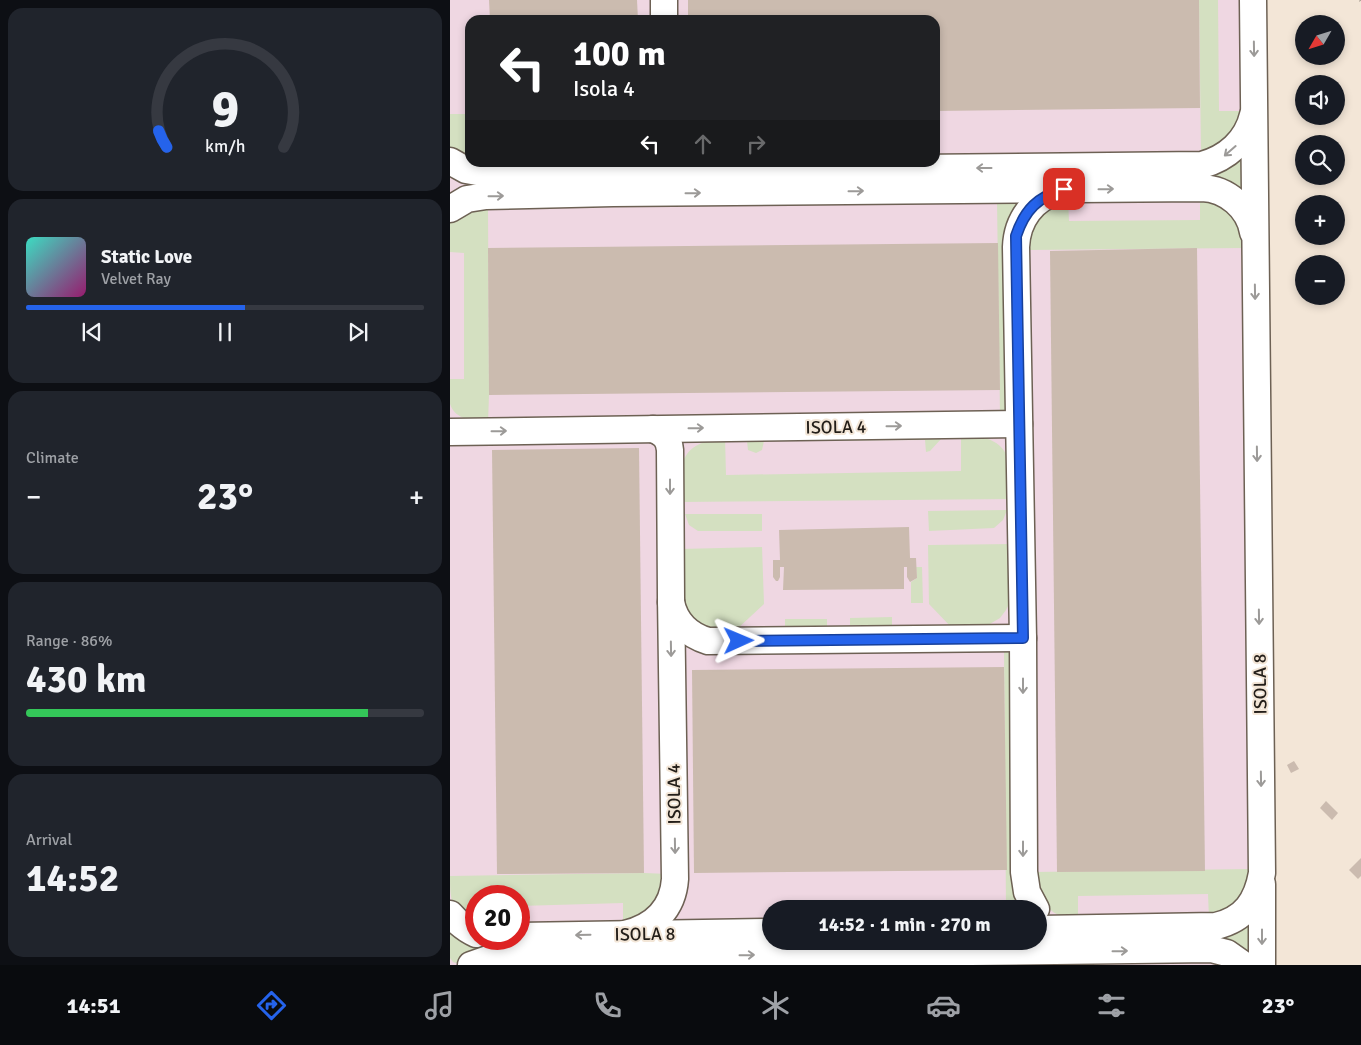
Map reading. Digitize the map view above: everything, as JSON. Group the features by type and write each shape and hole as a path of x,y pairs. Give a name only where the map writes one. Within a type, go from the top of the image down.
{"lane":[{"path":"664,0 664,15"},
{"path":"1253,0 1254,243"},
{"path":"1031,900 1027,892 1024,872 1023,638 1016,236 1024,218 1039,200 1068,182 1213,162 1229,153 1241,140 1252,122 1254,110"},
{"path":"450,161 466,170 483,173 634,177 1020,179 1211,188 1231,198 1245,211 1252,229 1254,243"},
{"path":"450,209 467,199 634,177"},
{"name":"ISOLA 8","path":"1078,940 1224,924 1233,920 1250,906 1259,889 1262,873 1254,243"},
{"name":"ISOLA 4","path":"450,432 1019,424"},
{"name":"ISOLA 4","path":"622,942 656,920 665,910 674,891 676,878 670,597 670,444 661,432 653,429"},
{"name":"ISOLA 4","path":"670,597 673,612 682,626 693,635 708,640 1023,638"},
{"path":"1262,873 1262,965"},
{"path":"450,914 465,928"},
{"name":"ISOLA 8","path":"674,949 762,934"},
{"name":"ISOLA 8","path":"530,937 622,942 674,949 762,947"},
{"name":"ISOLA 8","path":"1047,939 1211,949 1227,953 1244,965"},
{"name":"ISOLA 8","path":"471,965 491,958 622,942"},
{"name":"ISOLA 8","path":"674,949 697,958 708,965"}],"shaded area":[{"path":"450,0 1262,0 1276,965 450,965"}],"green space":[{"path":"1199,0 1218,0 1219,111 1243,111 1235,135 1201,153"},
{"path":"450,114 465,114 465,158 450,147"},
{"path":"1239,159 1242,161 1243,186 1240,190 1072,177"},
{"path":"1200,197 1219,201 1241,227 1243,248 1026,250 1032,220 1068,198 1069,221 1200,220"},
{"path":"1019,199 1010,408 1000,416 997,200"},
{"path":"488,206 488,423 461,417 452,409 450,404 450,379 464,379 464,253 450,252 450,222 453,218"},
{"path":"961,434 983,437 997,443 1002,448 1010,467 1012,499 680,502 682,466 685,457 690,450 710,440 725,437 726,475 961,471"},
{"path":"940,435 942,438 930,451 926,452 925,440 764,441 762,450 756,453 748,450 747,441"},
{"path":"1007,510 1003,520 994,528 929,531 928,511"},
{"path":"685,514 762,514 762,531 698,531 689,525"},
{"path":"1012,544 1011,600 1006,610 1000,618 983,628 953,629 929,604 928,545"},
{"path":"762,547 764,604 736,630 713,631 692,619 681,600 680,549"},
{"path":"916,567 922,567 923,603 911,603 911,582 917,578"},
{"path":"892,617 892,625 850,625 850,618"},
{"path":"785,619 827,619 827,626 785,626"},
{"path":"1004,647 1013,653 1025,900 1006,900"},
{"path":"1250,869 1250,881 1236,906 1209,919 1208,894 1078,896 1078,920 1057,914 1047,906 1047,900 1043,899 1034,872"},
{"path":"668,874 658,906 623,924 623,903 530,906 530,885 465,885 465,915 457,909 452,900 450,876"},
{"path":"1249,922 1250,953 1079,938"},
{"path":"453,931 465,936 465,950 530,950 530,944 621,943 456,963 450,958 450,933"}],"building":[{"path":"489,0 637,0 638,15 490,15"},
{"path":"688,0 1199,0 1200,108 940,111 940,15 688,15"},
{"path":"998,243 1000,390 489,395 488,248"},
{"path":"1197,248 1205,871 1057,872 1050,251"},
{"path":"639,448 644,873 497,874 492,450"},
{"path":"909,527 910,558 916,558 917,578 910,582 907,577 907,567 904,567 904,589 783,590 784,567 780,567 778,581 773,577 773,560 780,560 779,530"},
{"path":"1004,667 1007,870 694,873 692,670"},
{"path":"1294,761 1299,769 1291,773 1287,765"},
{"path":"1326,801 1338,813 1332,820 1320,808"},
{"path":"1361,858 1361,876 1358,879 1349,870"}],"route":[{"path":"739,641 1023,638 1016,236 1024,218 1039,200 1064,189"}]}
